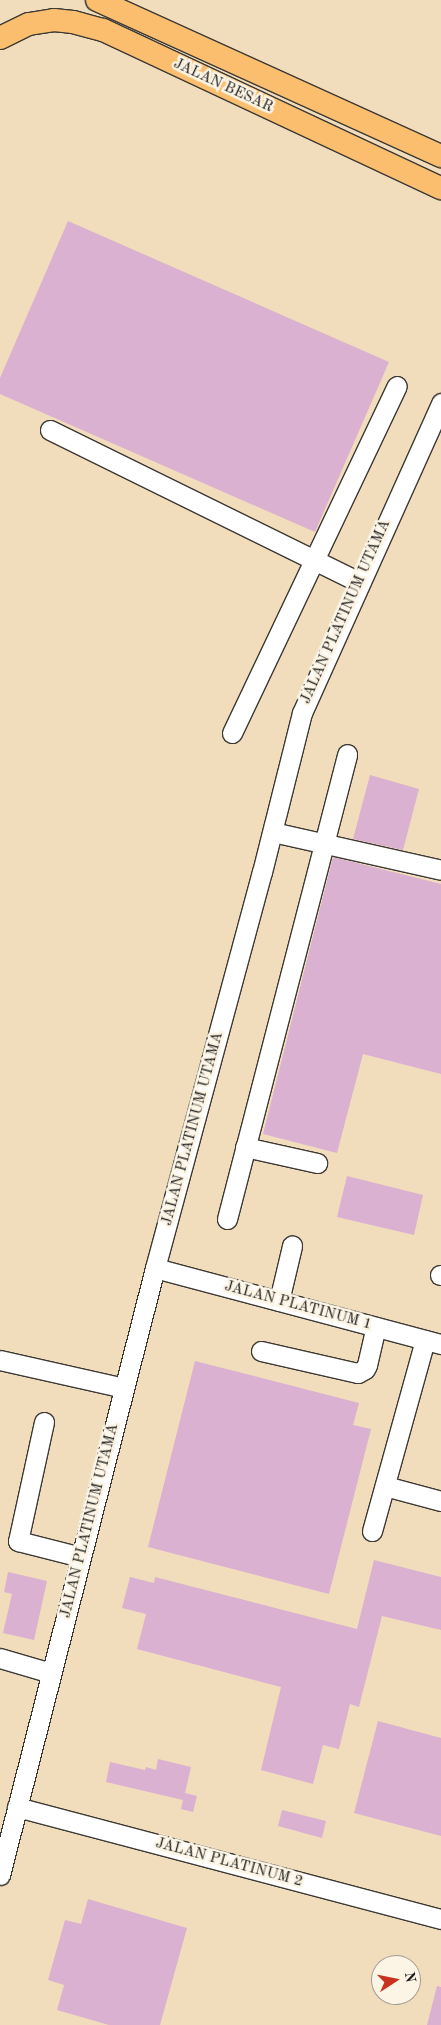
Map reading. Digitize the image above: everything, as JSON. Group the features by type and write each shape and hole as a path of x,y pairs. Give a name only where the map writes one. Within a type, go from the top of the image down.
{"main road":[{"name":"JALAN BESAR","path":"97,0 441,156"},
{"name":"JALAN BESAR","path":"0,38 29,24 54,20 74,22 103,30 441,188"}],"street":[{"path":"232,733 313,559 397,386"},
{"name":"JALAN PLATINUM UTAMA","path":"0,1874 155,1268 308,696 441,402"},
{"path":"50,430 359,582"},
{"path":"226,1219 347,754"},
{"path":"273,832 441,870"},
{"path":"245,1147 317,1163"},
{"path":"279,1301 292,1246"},
{"name":"JALAN PLATINUM 1","path":"155,1268 433,1342"},
{"path":"261,1351 358,1373 365,1369 367,1365 376,1327"},
{"path":"372,1531 384,1486 433,1342"},
{"path":"0,1360 124,1388"},
{"path":"44,1422 18,1541 81,1557"},
{"path":"384,1486 441,1501"},
{"path":"0,1658 52,1673"},
{"name":"JALAN PLATINUM 2","path":"17,1807 441,1919"}],"building":[{"path":"68,221 389,362 315,532 0,394 0,378"},
{"path":"370,775 419,789 403,850 353,839"},
{"path":"333,857 441,884 441,1074 363,1054 337,1153 263,1134"},
{"path":"347,1176 423,1195 414,1235 337,1217"},
{"path":"195,1361 359,1403 353,1425 371,1429 329,1594 148,1547"},
{"path":"374,1560 441,1577 441,1630 382,1616 359,1707 350,1704 339,1749 323,1745 313,1784 261,1770 281,1687 137,1649 146,1614 122,1608 130,1577 154,1583 155,1577 357,1629"},
{"path":"8,1572 47,1581 34,1640 3,1633 12,1594 4,1592"},
{"path":"378,1721 441,1738 441,1836 354,1813"},
{"path":"158,1759 191,1767 185,1793 197,1796 193,1812 181,1809 183,1800 106,1782 110,1762 145,1770 146,1767 156,1770"},
{"path":"282,1810 326,1821 322,1838 278,1826"},
{"path":"88,1899 187,1928 160,2025 109,2025 57,2010 64,1985 48,1980 65,1920 81,1924"},
{"path":"437,1986 441,1987 441,2025 427,2025"}]}
